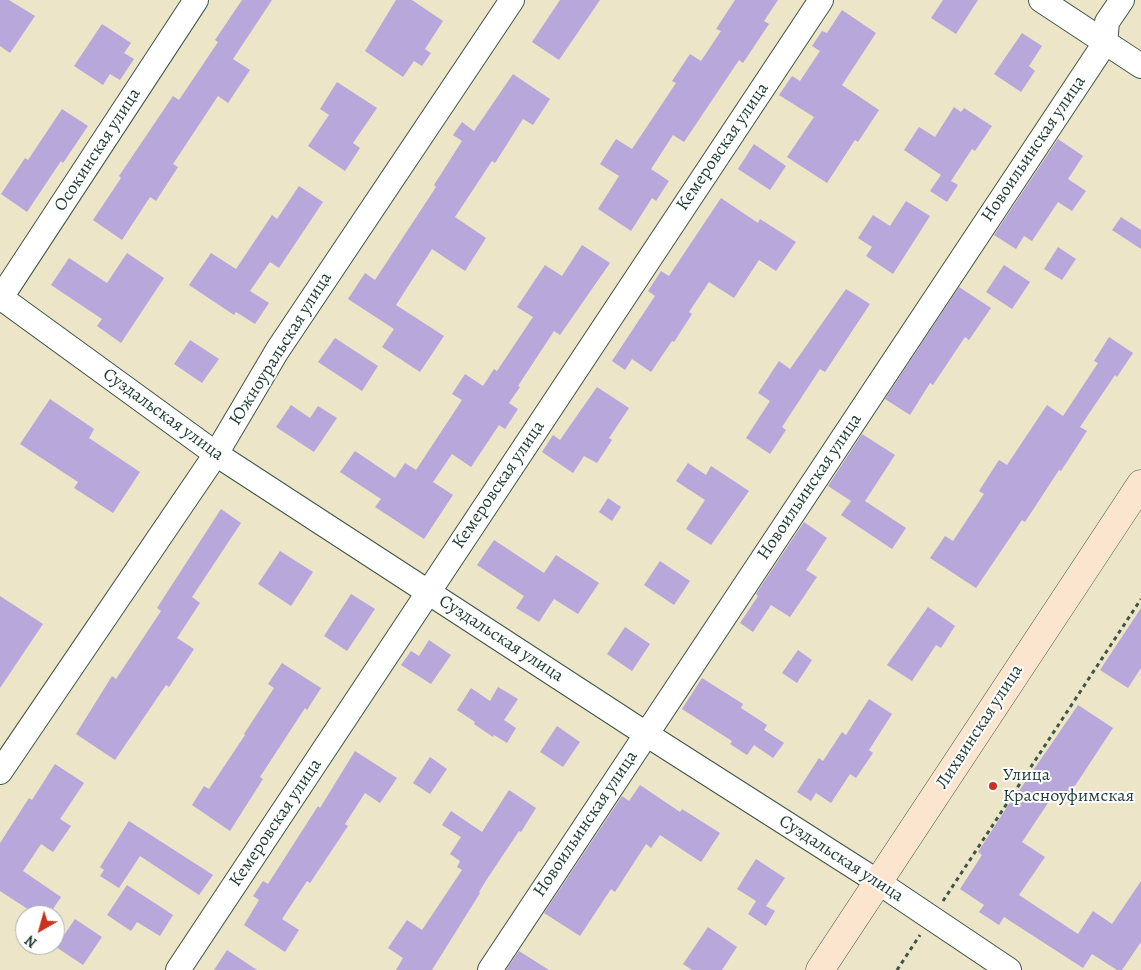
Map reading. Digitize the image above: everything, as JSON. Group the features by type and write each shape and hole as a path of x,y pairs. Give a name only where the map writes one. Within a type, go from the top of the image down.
{"main road":[{"name":"Лихвинская улица","path":"820,970 1141,484"}],"street":[{"name":"Осокинская улица","path":"0,298 196,0"},
{"name":"Южноуральская улица","path":"0,772 216,454 277,351 512,0"},
{"name":"Кемеровская улица","path":"178,970 821,0"},
{"path":"1041,0 1141,66"},
{"name":"Новоильинская улица","path":"490,970 1105,42 1107,22 1122,0"},
{"name":"Суздальская улица","path":"0,298 216,454 646,734 878,882 1009,970"}],"path":[{"path":"897,970 1141,599"}],"building":[{"path":"0,0 9,0 35,16 10,53 0,46"},
{"path":"242,0 272,0 233,59 250,70 228,103 218,96 173,164 178,167 156,201 150,197 122,240 93,220 121,178 119,176 173,96 179,100 218,42 215,40"},
{"path":"396,0 412,0 443,21 425,49 431,53 422,66 414,61 403,77 365,51"},
{"path":"560,0 600,0 559,60 532,42"},
{"path":"735,0 778,0 764,21 769,24 743,63 739,60 684,142 673,135 651,169 669,181 656,201 652,198 631,231 598,209 619,176 600,164 616,139 632,149 676,83 672,81 690,54 701,61 721,31 716,29"},
{"path":"943,0 978,0 956,34 931,18"},
{"path":"842,10 876,33 842,85 879,110 858,142 855,140 827,183 787,157 814,117 779,95 792,76 800,81 820,51 812,46 822,31 827,33"},
{"path":"102,24 131,43 124,53 134,59 120,80 110,74 103,85 74,66"},
{"path":"1022,33 1042,46 1029,66 1035,71 1021,92 994,74"},
{"path":"513,74 550,99 533,125 523,119 495,163 492,161 455,217 486,238 465,271 432,249 396,305 444,336 420,372 382,347 394,329 348,299 365,273 375,280 436,187 434,185 462,141 453,135 462,122 474,131"},
{"path":"337,82 377,108 353,143 360,148 345,171 308,146 329,115 320,109"},
{"path":"954,107 961,112 964,108 992,126 975,151 972,149 951,181 958,185 947,202 930,191 941,175 904,150 919,127 935,137"},
{"path":"62,109 88,126 63,163 61,161 27,212 1,194 25,158 28,160"},
{"path":"1058,139 1083,156 1068,179 1086,191 1072,211 1058,202 1032,241 1024,236 1016,249 994,235"},
{"path":"754,144 786,166 770,190 738,169"},
{"path":"299,186 323,202 279,268 270,262 250,291 269,303 255,324 236,312 234,315 189,285 211,253 236,269 272,215 277,219"},
{"path":"721,198 758,223 760,219 796,242 776,271 759,260 734,298 709,282 689,312 692,314 674,342 672,341 651,372 632,359 625,370 612,361 655,296 648,291 661,271 669,276"},
{"path":"906,201 930,216 893,274 866,256 872,247 858,238 873,215 890,226"},
{"path":"1121,217 1141,230 1141,249 1112,230"},
{"path":"582,245 610,263 560,335 554,331 518,386 520,387 509,403 518,409 505,429 499,425 471,467 452,454 433,482 453,495 424,539 375,507 381,499 340,472 355,451 395,478 405,463 416,470 462,400 452,394 465,374 483,386 494,369 497,371 533,317 517,307 545,265 562,276"},
{"path":"1058,247 1076,259 1062,280 1044,269"},
{"path":"127,253 164,278 121,343 97,326 102,319 51,285 69,258 107,283"},
{"path":"1004,265 1030,282 1012,309 986,292"},
{"path":"959,287 991,308 969,340 965,337 933,385 930,383 910,415 885,399"},
{"path":"846,289 870,304 825,372 820,369 782,427 786,430 770,454 746,438 770,401 758,393 779,361 790,369"},
{"path":"1109,337 1133,353 1117,377 1115,375 1080,427 1087,431 1061,471 1059,470 1025,522 1022,520 976,588 930,558 945,536 953,541 984,494 979,491 999,460 1007,465 1047,405 1063,416 1098,363 1094,361"},
{"path":"335,338 378,366 362,391 318,362"},
{"path":"190,340 219,359 202,383 174,364"},
{"path":"597,387 629,408 609,438 612,440 597,463 584,456 573,473 542,452 553,435 560,440"},
{"path":"50,399 94,429 89,438 140,472 113,513 74,488 78,482 20,444"},
{"path":"291,405 310,418 318,406 337,418 314,452 276,427"},
{"path":"862,434 895,455 865,501 906,528 892,549 841,515 851,501 828,486"},
{"path":"688,463 706,475 711,466 749,491 711,545 686,529 705,500 676,481"},
{"path":"608,498 621,507 612,521 599,512"},
{"path":"221,509 241,523 192,597 200,603 177,638 194,649 169,687 166,685 115,760 76,734 112,676 116,679 161,611 157,608"},
{"path":"804,522 827,538 806,570 817,577 790,617 771,605 753,632 740,623 758,596 756,594"},
{"path":"494,540 544,573 556,555 599,583 578,614 554,599 539,622 516,608 524,596 477,565"},
{"path":"280,551 313,572 291,606 258,584"},
{"path":"660,561 690,581 674,605 644,585"},
{"path":"351,594 375,609 347,651 324,636"},
{"path":"0,596 43,624 0,688"},
{"path":"928,607 955,626 941,648 936,645 912,681 887,665"},
{"path":"1141,608 1141,668 1128,688 1100,670"},
{"path":"625,627 650,644 632,671 607,654"},
{"path":"429,640 451,655 431,684 401,665 411,651 419,656"},
{"path":"798,650 812,660 797,683 782,673"},
{"path":"282,663 321,688 307,710 305,708 260,777 263,779 230,831 192,805 204,786 209,789 245,735 274,688 268,684"},
{"path":"702,678 743,704 741,708 767,725 764,730 784,743 773,758 754,745 747,755 730,744 732,741 682,709"},
{"path":"498,687 518,699 504,720 516,728 507,743 494,735 493,737 457,710 471,688 490,701"},
{"path":"869,699 892,714 869,750 873,753 856,778 850,774 831,803 816,793 811,801 797,792 819,758 823,761 842,732 846,735"},
{"path":"1078,705 1113,728 1063,804 1052,797 1022,842 1045,857 1019,895 1078,934 1093,911 1112,924 1141,881 1141,942 1122,970 1117,970 1092,954 1083,968 1004,917 999,925 979,912 984,905 960,889 982,855 978,852 1018,790"},
{"path":"557,726 580,742 563,767 540,752"},
{"path":"355,751 397,778 380,803 365,793 345,824 348,826 310,883 307,881 282,919 299,930 285,952 244,925 259,900 253,896 263,881 268,884 318,806 320,808"},
{"path":"430,757 447,769 430,794 413,783"},
{"path":"55,764 84,783 60,819 71,826 53,852 41,844 23,871 61,897 56,905 22,905 0,891 0,843 29,798 32,800"},
{"path":"640,785 680,812 682,809 720,833 701,862 660,835 651,848 646,844 615,892 611,889 580,936 544,913 622,796 629,801"},
{"path":"509,790 536,808 521,832 519,831 487,879 432,970 396,970 403,958 388,948 407,920 422,930 462,870 457,867 460,861 450,854 461,837 442,825 451,811 482,832"},
{"path":"129,821 213,875 199,895 140,856 119,888 100,876 104,870 100,867"},
{"path":"756,859 785,878 766,906 775,911 766,926 748,914 756,901 737,889"},
{"path":"127,885 173,915 160,936 137,922 131,931 107,915"},
{"path":"75,919 102,937 83,965 65,953 65,934"},
{"path":"708,927 737,947 722,970 692,970 683,964"},
{"path":"227,950 257,970 214,970"},
{"path":"519,951 549,970 506,970"}],"place":[{"name":"Улица Красноуфимская","path":"993,786"}]}
